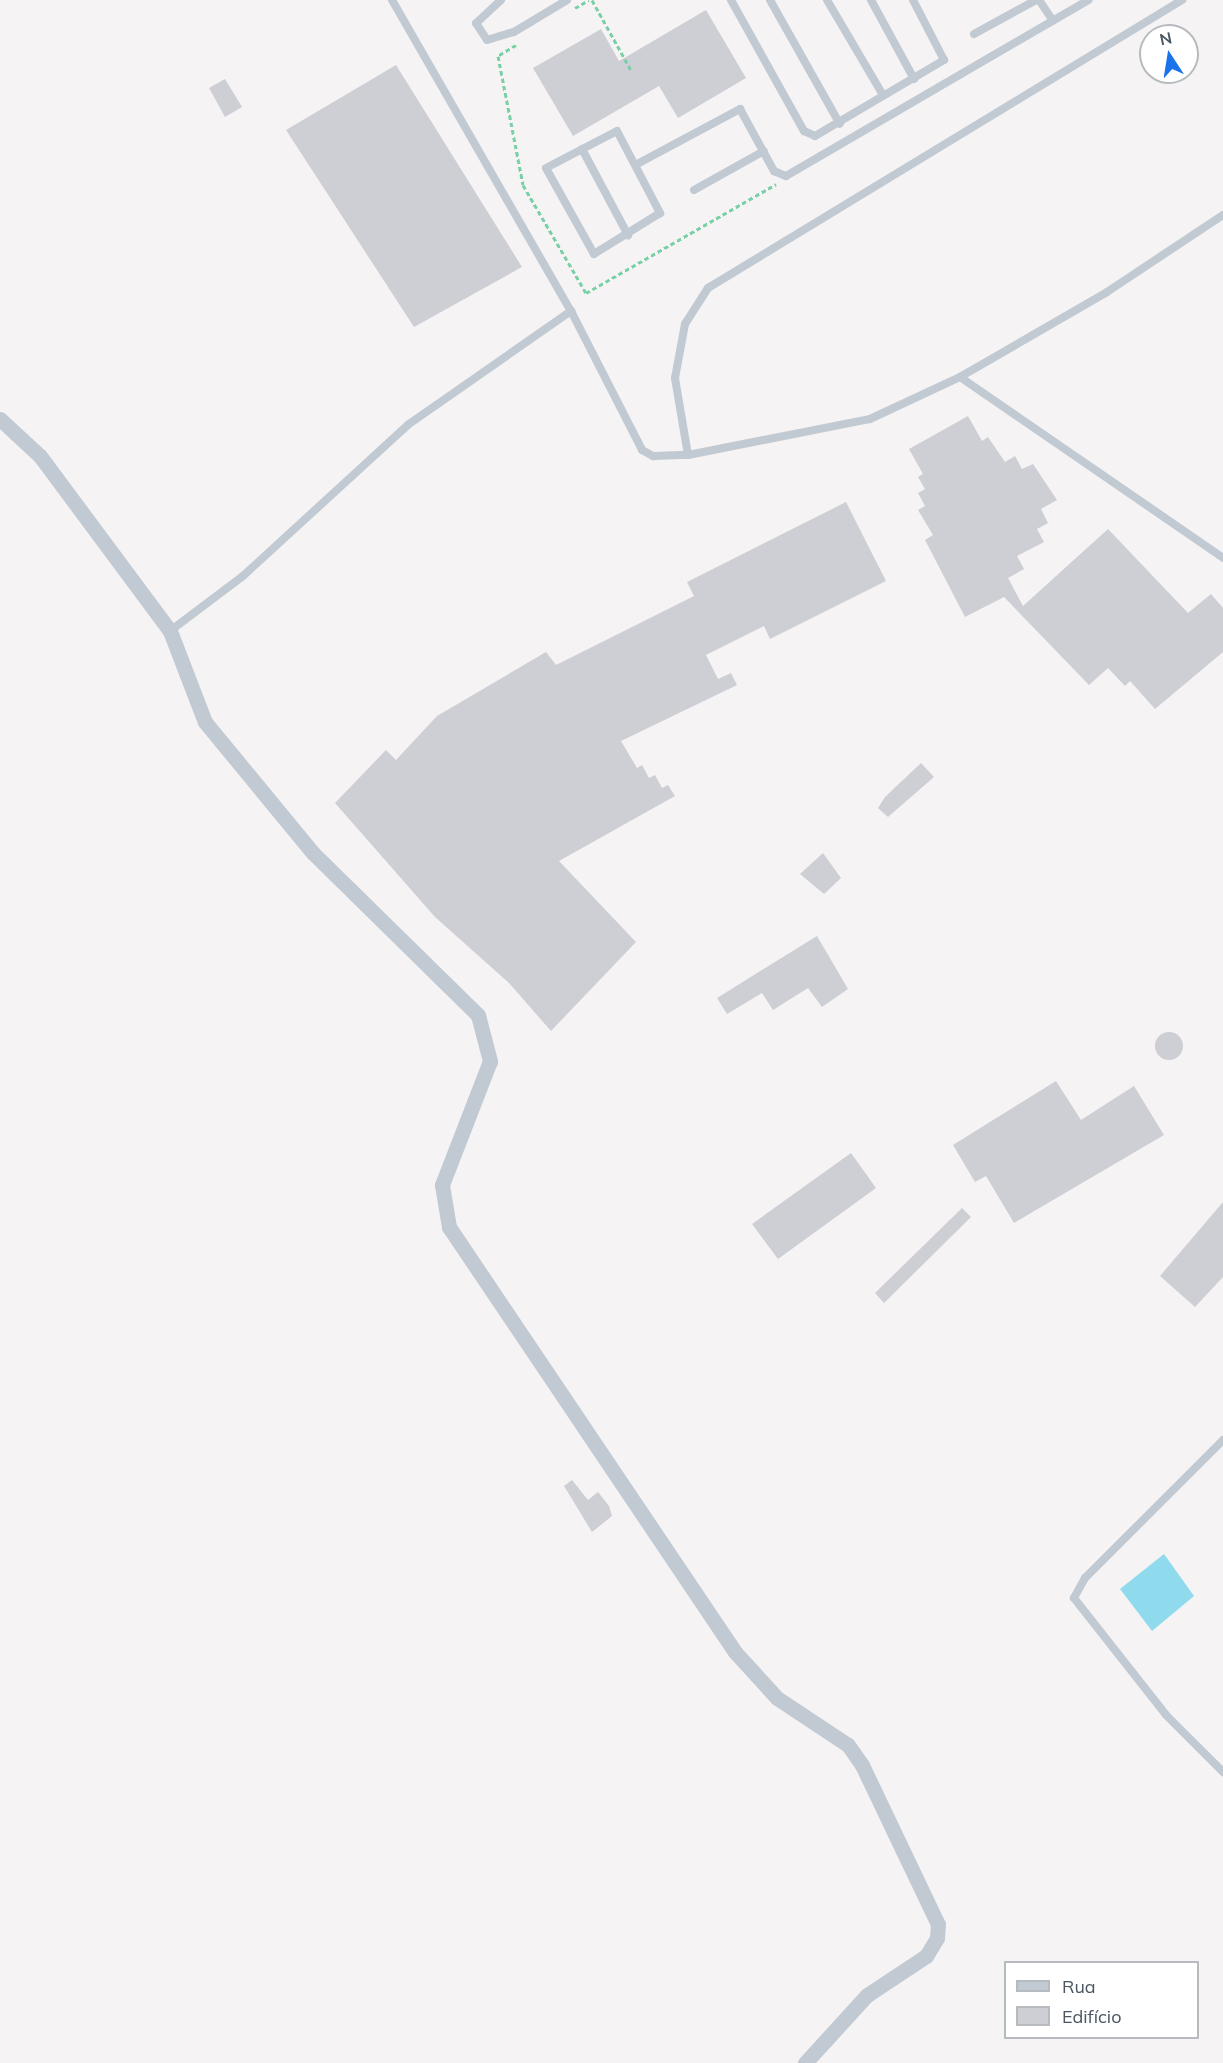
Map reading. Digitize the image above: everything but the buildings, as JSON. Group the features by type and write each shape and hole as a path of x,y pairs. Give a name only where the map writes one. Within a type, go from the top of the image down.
{"street":[{"path":"0,419 40,456 170,631 205,722 313,853 478,1015 490,1061 442,1185 448,1227 735,1652 783,1703 855,1753 938,1924 933,1950 867,1995 805,2063"}],"lane":[{"path":"392,0 571,311 642,450 653,456 688,455 837,429 960,377 1107,292 1223,215"},
{"path":"501,0 476,23 487,40 514,32 567,0"},
{"path":"731,0 804,131 815,136 840,124 883,95 914,79 945,57 913,0"},
{"path":"770,0 840,124"},
{"path":"827,0 883,95"},
{"path":"871,0 914,79"},
{"path":"974,34 1038,0 1053,21"},
{"path":"639,163 740,109 774,171 792,173 1089,0"},
{"path":"688,455 675,378 685,324 708,288 1182,0"},
{"path":"621,132 639,163 660,213 628,235 593,252 545,171 582,149 621,132"},
{"path":"582,149 628,235"},
{"path":"694,190 764,151"},
{"path":"170,631 237,580 410,424 571,311"},
{"path":"960,377 1223,558"},
{"path":"1223,1440 1085,1578 1074,1598 1166,1715 1223,1772"}],"path":[{"path":"569,12 590,0 631,70"},
{"path":"518,44 498,56 523,185 586,293 780,182"}],"water":[{"path":"1164,1554 1194,1596 1152,1631 1120,1589"}]}
